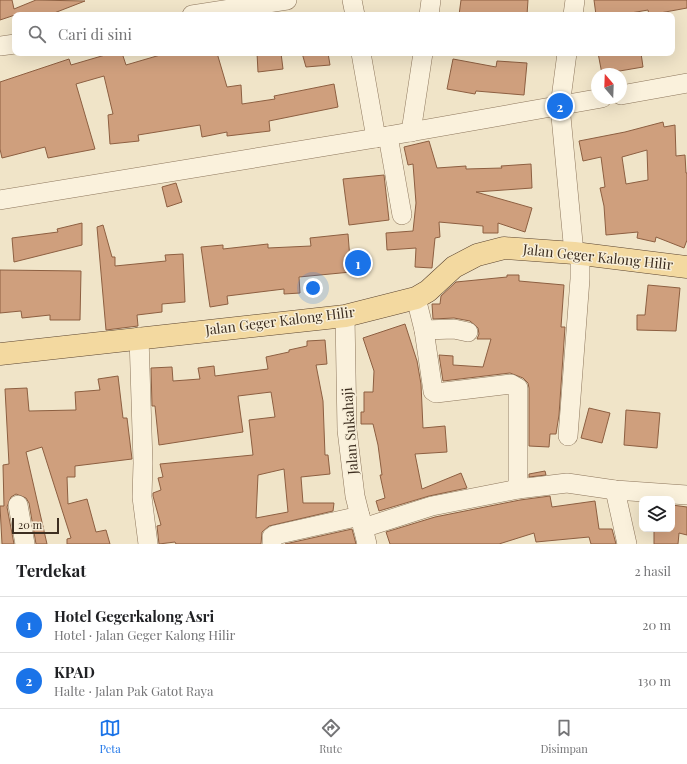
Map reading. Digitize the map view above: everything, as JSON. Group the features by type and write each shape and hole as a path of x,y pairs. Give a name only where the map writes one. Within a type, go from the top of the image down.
{"main road":[{"name":"Jalan Geger Kalong Hilir","path":"0,354 139,337 345,316 416,298 428,292 451,269 490,250 504,248 577,253 687,267"}],"street":[{"path":"211,12 287,0"},
{"path":"352,0 354,12"},
{"path":"429,12 431,0"},
{"path":"574,12 576,0"},
{"path":"0,46 12,44"},
{"path":"362,56 402,215"},
{"path":"411,132 423,56"},
{"path":"568,56 560,106 580,280 568,436"},
{"path":"627,94 687,83"},
{"path":"0,200 382,137 591,100"},
{"path":"416,298 424,330 431,389 434,392 511,384 518,388 518,489"},
{"name":"Jalan Sukahaji","path":"345,316 348,430 355,496 363,529"},
{"path":"424,330 454,329 468,332"},
{"path":"139,337 144,463 142,498 148,544"},
{"path":"272,544 272,537 275,535 363,529 432,506 518,489 567,484 615,490 687,495"},
{"path":"615,490 627,544"},
{"path":"18,504 25,544"}],"building":[{"path":"0,0 12,0 14,9 36,0 85,1 57,12 12,12 12,16 0,20"},
{"path":"461,0 528,0 527,12 459,12"},
{"path":"594,0 687,0 687,8 665,12 648,12 648,10 636,12 596,12"},
{"path":"102,56 123,56 126,65 157,56 218,56 227,87 241,85 242,104 275,99 274,96 334,84 338,107 269,121 270,131 227,136 227,132 202,137 200,125 138,135 139,141 110,144 108,115 113,114 104,76 76,84 95,149 48,158 45,147 2,158 0,149 0,82 69,59 71,65"},
{"path":"257,56 281,56 283,69 258,72"},
{"path":"303,56 328,56 330,65 306,67"},
{"path":"599,56 641,56 643,67 627,70 627,68 601,68"},
{"path":"453,59 496,67 497,61 527,63 524,95 476,91 475,94 447,89"},
{"path":"663,122 664,127 675,125 676,156 685,155 687,173 687,240 684,248 656,237 655,242 637,238 638,232 606,235 604,206 600,188 605,187 601,157 583,161 579,141 625,132","holes":["647,150 648,180 626,184 622,157"]},
{"path":"429,141 437,168 466,166 466,169 502,168 501,166 531,164 532,188 476,192 532,208 525,232 498,223 498,233 483,233 483,226 439,222 440,237 435,238 432,268 415,267 416,248 387,250 386,233 413,231 416,203 413,164 408,165 404,147"},
{"path":"384,175 389,220 349,225 343,179"},
{"path":"176,183 182,202 167,207 162,187"},
{"path":"82,223 82,245 14,262 12,238 58,232 57,229"},
{"path":"103,225 112,257 115,257 115,266 166,261 165,255 183,254 185,302 162,304 162,312 137,315 138,326 106,330 97,227"},
{"path":"348,234 351,272 299,277 300,293 284,294 284,289 227,296 228,304 210,307 201,247 223,245 223,249 268,244 268,248 311,246 310,238"},
{"path":"0,270 81,271 80,320 50,320 50,315 22,318 21,311 0,313"},
{"path":"507,275 519,275 519,281 564,285 561,327 565,327 559,415 556,434 550,434 549,447 529,446 529,388 528,383 523,378 510,373 443,381 439,355 453,356 453,365 483,367 491,339 477,339 479,334 478,328 470,321 454,318 433,319 432,304 440,304 441,296 456,282 507,277"},
{"path":"648,285 680,288 676,331 637,330 637,315 645,315"},
{"path":"405,324 417,361 421,384 423,428 445,426 447,452 415,454 422,489 461,473 467,488 429,496 379,511 376,501 385,498 380,475 382,475 378,445 373,424 361,424 361,412 364,412 364,392 373,392 374,371 363,338"},
{"path":"325,340 327,364 316,365 323,401 325,455 328,455 330,474 301,477 303,503 334,503 333,511 269,526 262,532 261,544 176,544 175,542 159,544 157,526 161,525 153,493 161,490 158,478 163,477 160,464 253,455 249,420 275,417 271,392 238,396 243,432 159,445 155,406 152,406 151,368 172,367 173,381 200,379 198,368 214,366 215,376 268,369 266,357 307,346 307,341","holes":["284,469 288,512 256,518 258,475"]},
{"path":"118,376 123,418 127,418 132,459 75,466 75,477 67,477 68,504 87,499 96,532 106,530 110,544 67,544 67,539 71,538 42,447 26,452 47,544 36,544 29,503 26,498 16,494 11,497 7,507 14,544 2,544 0,506 4,506 3,465 9,464 5,389 27,388 29,411 76,410 75,392 100,390 98,379"},
{"path":"589,408 610,413 602,443 581,438"},
{"path":"626,410 660,413 657,448 624,445"},
{"path":"545,471 546,475 529,477 529,474"},
{"path":"550,496 552,507 595,501 599,529 612,529 616,544 591,544 589,537 536,542 534,533 499,544 390,544 386,532 435,517 520,500"},
{"path":"675,505 687,507 687,535 679,533 678,544 654,544 654,532 675,532"},
{"path":"352,529 356,544 285,544"}],"place":[{"name":"KPAD","path":"560,106"},
{"name":"Hotel Gegerkalong Asri","path":"358,263"}]}
